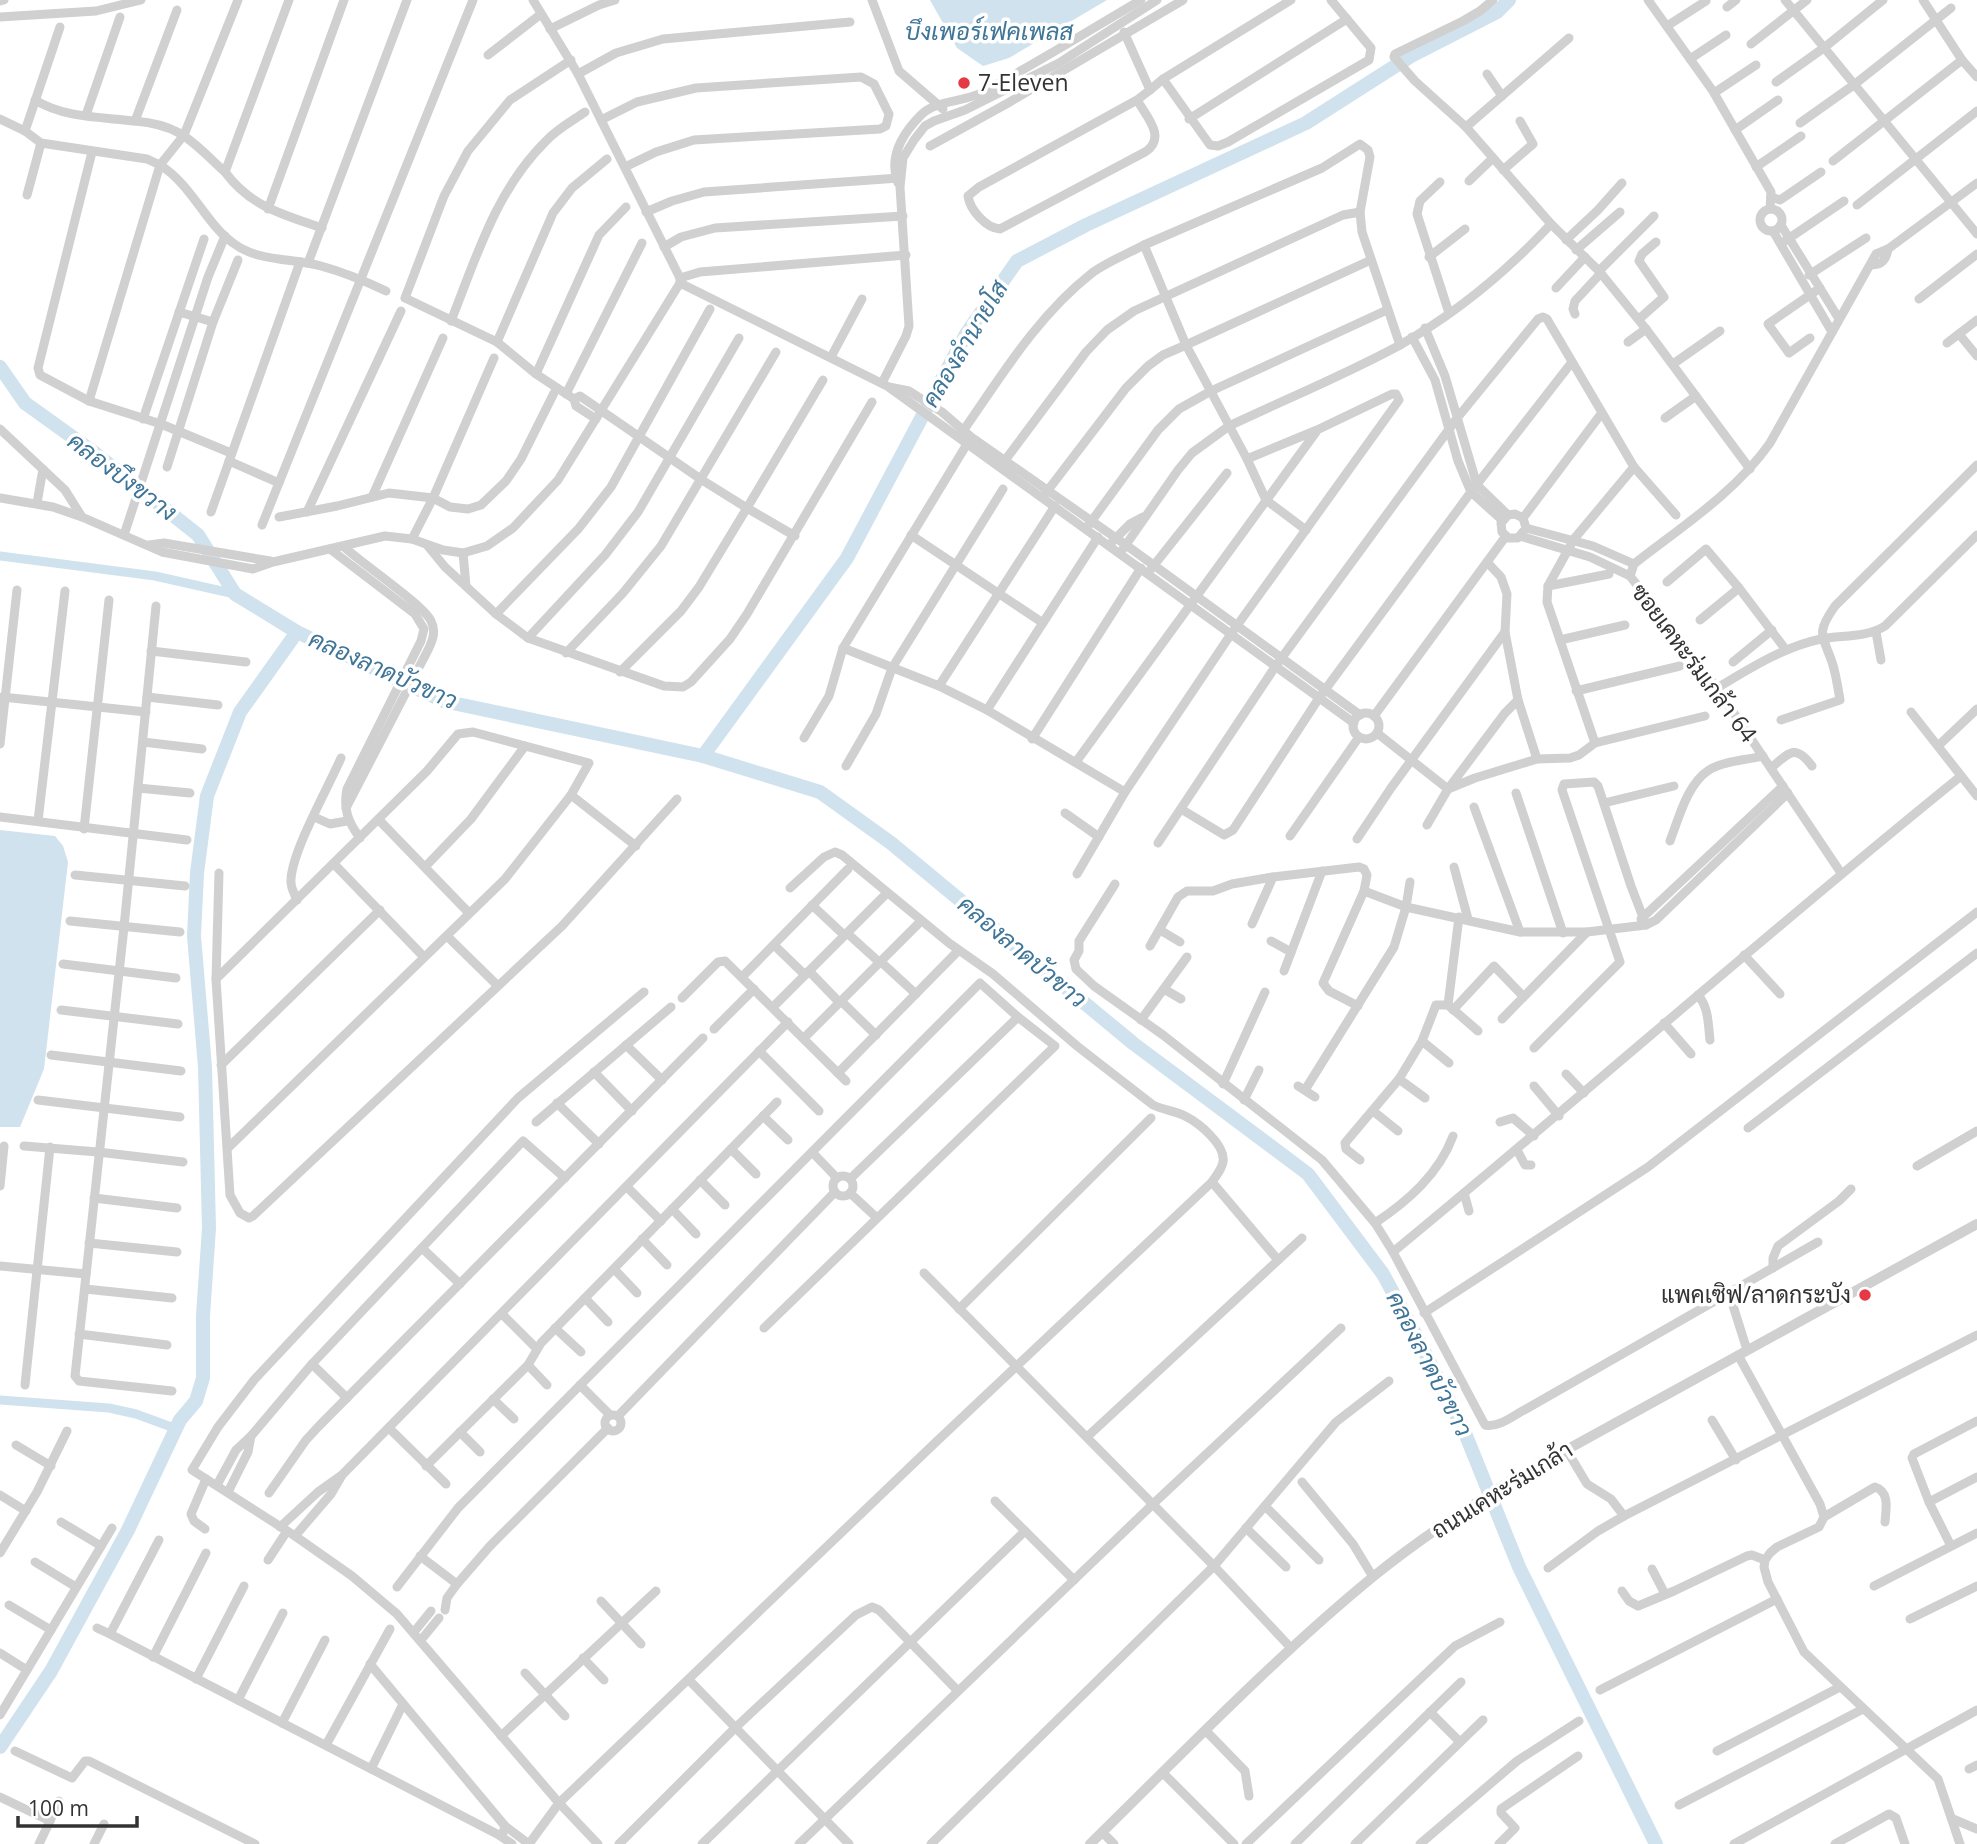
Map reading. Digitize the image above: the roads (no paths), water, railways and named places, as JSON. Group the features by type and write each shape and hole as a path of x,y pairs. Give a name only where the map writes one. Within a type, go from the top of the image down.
{"street":[{"path":"0,17 96,11 115,4 141,0"},
{"path":"89,401 160,165 184,135 238,0"},
{"path":"225,172 289,0"},
{"path":"268,209 344,0"},
{"path":"211,512 304,262 322,228 407,0"},
{"path":"262,526 473,0"},
{"path":"533,0 578,74 680,281 906,396 943,412 967,444 1002,464"},
{"path":"550,29 598,3 615,0"},
{"path":"872,0 899,71 948,116"},
{"path":"902,150 925,126 965,110 1048,68 1141,0"},
{"path":"885,385 909,326 906,255 899,181 894,163 918,118 939,105 978,94 1157,0"},
{"path":"930,146 1183,0"},
{"path":"1137,100 1155,130 1156,138 1152,147 1144,152 1000,229 993,229 969,204 968,197 979,187 1137,100 1163,79 1291,0"},
{"path":"1163,79 1210,145 1218,146 1228,142 1369,60 1371,48 1331,0"},
{"path":"1493,0 1476,14 1395,54 1394,57 1407,74 1466,127 1551,224 1600,272 1646,328 1750,469"},
{"path":"1648,0 1714,94 1770,192 1770,209"},
{"path":"1727,7 1736,0"},
{"path":"1786,0 1977,234"},
{"path":"1751,44 1807,0"},
{"path":"1776,82 1883,0"},
{"path":"1923,0 1977,78"},
{"path":"1667,26 1706,1"},
{"path":"1800,123 1855,84 1951,8"},
{"path":"135,121 177,10"},
{"path":"488,55 541,14"},
{"path":"86,116 120,17"},
{"path":"1189,118 1347,19"},
{"path":"1116,20 1126,35 1150,90"},
{"path":"578,74 616,53 663,39 850,22"},
{"path":"25,131 60,27"},
{"path":"1690,59 1726,35"},
{"path":"1466,127 1569,38"},
{"path":"570,60 510,100 468,151 444,196 405,298 497,342 596,419"},
{"path":"1833,161 1962,60"},
{"path":"1714,94 1756,65"},
{"path":"1488,74 1502,96"},
{"path":"601,120 637,102 696,88 861,77 874,84 888,114 886,126 880,129 694,140 656,152 625,167"},
{"path":"35,100 49,108 86,116 168,126 184,135 225,172 237,189 268,209 322,228"},
{"path":"1735,130 1778,100"},
{"path":"1857,205 1977,111"},
{"path":"451,321 501,200 547,139 585,112"},
{"path":"0,119 25,131 41,143 134,157 160,165 186,187 225,236 243,249 270,258 304,262 362,280 386,291"},
{"path":"1503,170 1533,144 1520,121"},
{"path":"1756,167 1801,136"},
{"path":"27,195 41,143"},
{"path":"961,434 1024,344 1057,303 1094,271 1144,245 1322,169 1360,144 1368,150 1370,157 1360,212 1362,232 1400,345"},
{"path":"92,152 38,372 89,401 161,424 279,482"},
{"path":"1469,181 1493,158"},
{"path":"497,342 554,213 572,188 607,159"},
{"path":"1770,197 1780,200 1821,172"},
{"path":"646,212 704,192 899,181"},
{"path":"1440,182 1420,201 1416,214 1449,313"},
{"path":"1566,240 1622,183"},
{"path":"1871,265 1878,265 1883,261 1888,248 1977,183"},
{"path":"1781,244 1844,201"},
{"path":"536,374 599,235 626,207"},
{"path":"1832,332 1781,244 1777,228 1781,215 1770,209 1762,213 1759,221 1762,228 1777,228 1790,238 1839,319"},
{"path":"1002,464 1069,373 1100,337 1134,311 1343,215 1360,212"},
{"path":"1576,250 1620,212"},
{"path":"664,247 681,237 715,228 902,216"},
{"path":"1575,314 1573,309 1576,301 1654,216"},
{"path":"1123,549 1143,517 1192,453 1229,426 1400,345 1449,313 1500,273 1551,224"},
{"path":"1429,257 1465,229"},
{"path":"124,535 208,277 225,236"},
{"path":"1802,280 1866,237"},
{"path":"143,419 204,239"},
{"path":"1639,319 1664,297 1639,261 1642,254 1656,242"},
{"path":"570,397 642,243"},
{"path":"1144,245 1186,345 1266,500 1306,530"},
{"name":"ซอยเคหะร่มเกล้า 64","path":"1841,873 1717,688 1630,576 1634,564 1723,494 1750,469 1770,443 1876,254 1888,248"},
{"path":"1919,299 1977,254"},
{"path":"0,498 37,503 82,517 147,545 254,564 385,536 412,539 463,553 487,546 513,528 558,480 680,281 700,272 906,255"},
{"path":"1556,288 1585,257"},
{"path":"167,467 213,322 238,260"},
{"path":"1045,494 1126,388 1163,355 1371,260"},
{"path":"1810,338 1789,353 1768,324 1820,288"},
{"path":"831,357 862,299"},
{"path":"496,614 593,511 611,487 710,309"},
{"path":"1089,525 1158,430 1179,409 1211,391 1387,310"},
{"path":"307,512 401,311"},
{"path":"180,312 213,322"},
{"path":"1158,843 1278,662 1458,417 1538,319 1547,319 1634,467 1676,515"},
{"path":"1947,343 1977,320"},
{"path":"1425,328 1458,417 1474,489"},
{"path":"1628,342 1646,328"},
{"path":"1673,364 1720,331"},
{"path":"1959,334 1977,356"},
{"path":"1412,337 1435,380 1449,429 1474,489 1505,517"},
{"path":"372,497 443,338"},
{"path":"528,638 619,538 638,512 740,338"},
{"path":"566,653 661,546 776,352"},
{"path":"412,539 433,498 494,358"},
{"path":"1181,809 1224,835 1229,834 1322,694 1572,362"},
{"path":"620,672 681,611 693,595 823,380"},
{"path":"279,517 389,493 433,498 450,507 468,509 481,505 492,496 521,459 554,393"},
{"path":"1077,874 1125,792 1234,630 1397,405 1398,397 1392,394 1317,430 1247,459"},
{"path":"906,396 936,421 961,434 1357,719"},
{"path":"1665,418 1696,396"},
{"path":"570,397 580,397 602,409 702,480 795,536"},
{"path":"427,544 434,556 496,614 528,638 620,672 674,688 683,687 691,682 730,639 795,536 872,402"},
{"path":"1505,517 1501,529 1506,536 1514,539 1601,414"},
{"path":"0,429 65,490 82,517"},
{"path":"1076,762 1317,430"},
{"path":"804,738 829,696 843,648 967,444"},
{"path":"1781,720 1840,700 1832,662 1822,639 1824,622 1835,606 1977,465"},
{"path":"1595,743 1547,602 1548,586 1574,540 1634,467"},
{"path":"37,503 43,469"},
{"path":"1032,739 1147,569 1227,473"},
{"path":"846,766 876,714 892,668 1003,489"},
{"path":"1045,494 1055,506 1089,525 1098,537 1113,542"},
{"path":"939,686 1055,506"},
{"path":"1505,517 1516,514 1523,527 1568,550 1630,576"},
{"path":"1113,542 1130,524 1143,517"},
{"path":"1523,527 1574,540 1634,564"},
{"path":"1717,688 1786,650 1822,639 1876,632 1977,534"},
{"path":"911,535 1043,623"},
{"path":"1374,716 1506,536"},
{"path":"987,710 1098,537"},
{"path":"343,545 420,609 431,621 433,639 359,774 347,789 345,809 348,821 360,838"},
{"path":"330,549 412,611 424,629 380,735"},
{"path":"1667,582 1706,550 1786,650"},
{"path":"463,553 466,586"},
{"path":"1487,562 1501,577 1507,594 1505,632 1518,700 1538,759"},
{"path":"1548,586 1609,573"},
{"path":"1700,620 1739,588"},
{"path":"0,744 2,697 17,590"},
{"path":"38,821 65,591"},
{"path":"84,829 109,600"},
{"path":"156,606 75,1376 79,1381 172,1391"},
{"path":"1560,640 1625,625"},
{"path":"1733,662 1772,630"},
{"path":"1356,839 1505,632"},
{"path":"1876,632 1881,660"},
{"path":"843,648 939,686 987,710 1125,792"},
{"path":"151,651 246,662"},
{"path":"1576,691 1680,666"},
{"path":"2,697 146,712"},
{"path":"147,697 218,705"},
{"path":"1427,825 1448,789 1505,713 1518,700"},
{"path":"1938,746 1977,709"},
{"path":"1911,712 1977,796"},
{"path":"1369,714 1374,716 1379,724 1377,733 1369,739 1359,737 1354,728 1357,719 1369,714"},
{"path":"1448,789 1538,759 1570,758 1595,743 1705,716"},
{"path":"216,979 379,820 427,771 458,734 473,732 587,761 589,765 571,795 536,843 505,879 229,1147"},
{"path":"1377,733 1448,789"},
{"path":"1290,836 1359,737"},
{"path":"143,742 202,749"},
{"path":"425,867 471,819 525,746"},
{"path":"1771,768 1786,755 1796,752 1804,754 1812,766"},
{"path":"1670,841 1686,798 1705,773 1711,768 1763,757"},
{"path":"297,900 291,888 291,880 302,843 341,758"},
{"path":"1393,1251 1559,1116 1744,955 1961,776"},
{"path":"1534,1048 1618,966 1620,957 1562,786 1564,784 1597,783 1645,921"},
{"path":"1604,803 1674,786"},
{"path":"138,788 190,793"},
{"path":"1364,891 1406,908 1520,932 1587,932 1634,926 1656,920 1709,863 1786,789"},
{"path":"1516,793 1563,933"},
{"path":"571,795 636,846"},
{"path":"219,873 216,979 229,1147 230,1195 240,1213 248,1218 562,926 677,799"},
{"path":"1474,807 1520,932"},
{"path":"1065,813 1099,837"},
{"path":"0,817 187,840"},
{"path":"314,817 330,824 348,821"},
{"path":"379,820 469,913"},
{"path":"370,1664 505,1826 529,1844 559,1803 1212,1182 1223,1162 1221,1148 1215,1139 1186,1117 1153,1105 842,855 835,852 824,857 790,888"},
{"path":"334,863 424,957"},
{"path":"1150,946 1182,893 1187,891 1213,891 1232,884 1273,877 1359,867 1364,869 1367,875 1364,891 1324,983 1329,991 1358,1006"},
{"path":"1450,1007 1463,918 1454,867"},
{"path":"742,977 848,869"},
{"path":"1284,971 1322,871"},
{"path":"75,875 185,886"},
{"path":"1252,924 1273,877"},
{"path":"1315,1097 1302,1088 1394,947 1406,908 1410,882"},
{"path":"1115,884 1079,941 1074,965 1094,986 1194,1059 1322,1160 1375,1223 1393,1251 1485,1425 1491,1427 1526,1409 1818,1242"},
{"path":"773,1007 884,896"},
{"path":"812,905 916,994"},
{"path":"221,1065 380,911"},
{"path":"1424,1313 1648,1167 1977,912"},
{"path":"70,921 180,932"},
{"path":"804,1038 918,924"},
{"path":"1160,930 1180,942"},
{"path":"1502,1019 1587,932"},
{"path":"447,936 497,985"},
{"path":"1270,942 1291,952"},
{"path":"774,944 876,1035"},
{"path":"838,1073 956,953"},
{"path":"1748,1128 1977,953"},
{"path":"1744,955 1780,994"},
{"path":"1141,1020 1187,957"},
{"path":"682,998 725,961 846,1081"},
{"path":"63,964 176,978"},
{"path":"1450,1007 1494,966 1523,996"},
{"path":"397,1587 458,1508 980,983 1055,1046 764,1328"},
{"path":"714,1029 754,989"},
{"path":"1164,989 1181,999"},
{"path":"598,1844 559,1803 397,1614 352,1576 192,1470 240,1397 284,1346 330,1301 519,1098 644,992"},
{"path":"1223,1084 1265,992"},
{"path":"1698,995 1708,1015 1710,1040"},
{"path":"1360,1160 1344,1146 1399,1079 1422,1041 1434,1008 1440,1004 1450,1007 1478,1031"},
{"path":"536,1122 671,1007"},
{"path":"61,1010 177,1024"},
{"path":"850,1179 1018,1017"},
{"path":"268,1560 318,1492 342,1475 788,1022"},
{"path":"1664,1023 1690,1055"},
{"path":"269,1493 306,1440 703,1038"},
{"path":"1422,1041 1449,1063"},
{"path":"626,1045 663,1080"},
{"path":"760,1051 819,1111"},
{"path":"51,1055 181,1071"},
{"path":"1244,1100 1259,1070"},
{"path":"594,1072 632,1111"},
{"path":"1566,1074 1584,1093"},
{"path":"1399,1079 1425,1098"},
{"path":"1534,1086 1559,1116"},
{"path":"37,1100 180,1116"},
{"path":"426,1466 528,1364 555,1328 777,1102"},
{"path":"557,1103 598,1144"},
{"path":"1373,1111 1398,1132"},
{"path":"763,1116 788,1140"},
{"path":"959,1309 1151,1118"},
{"path":"1500,1122 1513,1118 1534,1136"},
{"path":"1917,1166 1977,1131"},
{"path":"1375,1223 1408,1200 1441,1160 1453,1136"},
{"path":"217,1485 236,1450 312,1364 523,1141 565,1178"},
{"path":"0,1186 4,1146"},
{"path":"24,1146 183,1162"},
{"path":"25,1385 50,1147"},
{"path":"731,1149 756,1174"},
{"path":"1517,1150 1525,1165 1531,1166"},
{"path":"812,1152 837,1178"},
{"path":"844,1176 850,1179 853,1188 849,1193 844,1195 835,1192 833,1186 837,1178 844,1176"},
{"path":"700,1180 725,1205"},
{"path":"1212,1182 1278,1260"},
{"path":"627,1187 661,1221"},
{"path":"1773,1268 1773,1258 1778,1246 1839,1202 1851,1188"},
{"path":"421,1640 442,1614 447,1598 457,1584 490,1546 608,1428 605,1422 614,1416 835,1192"},
{"path":"849,1193 877,1218"},
{"path":"1464,1193 1469,1211"},
{"path":"94,1198 177,1208"},
{"path":"672,1209 696,1234"},
{"name":"ถนนเคหะร่มเกล้า","path":"1090,1844 1291,1648 1373,1577 1456,1515 1510,1480 1977,1224"},
{"path":"1087,1437 1302,1238"},
{"path":"642,1240 667,1265"},
{"path":"89,1242 177,1252"},
{"path":"422,1248 460,1284"},
{"path":"0,1266 86,1275"},
{"path":"614,1269 637,1293"},
{"path":"924,1273 1214,1566 1291,1648"},
{"path":"85,1289 172,1298"},
{"path":"1729,1293 1742,1352 1823,1510 1824,1517"},
{"path":"584,1298 608,1322"},
{"path":"502,1314 537,1349"},
{"path":"555,1328 581,1352"},
{"path":"799,1844 1153,1504 1341,1328"},
{"path":"79,1334 167,1345"},
{"path":"1548,1568 1598,1531 1624,1516 1977,1335"},
{"path":"312,1364 347,1398"},
{"path":"528,1364 547,1385"},
{"path":"931,1844 1214,1566 1336,1423 1389,1381"},
{"path":"580,1385 614,1416"},
{"path":"493,1399 514,1419"},
{"path":"1712,1420 1736,1460"},
{"path":"1951,1546 1929,1502 1912,1458 1977,1421"},
{"path":"388,1428 446,1484"},
{"path":"0,1553 51,1466 67,1431"},
{"path":"460,1432 480,1452"},
{"path":"228,1492 248,1452 251,1436"},
{"path":"16,1445 51,1466"},
{"path":"1566,1449 1587,1484 1611,1499 1624,1516"},
{"path":"287,1531 331,1494 342,1475"},
{"path":"1929,1502 1977,1477"},
{"path":"205,1529 194,1521 191,1514 206,1479"},
{"path":"1302,1482 1353,1544 1373,1577"},
{"path":"1885,1522 1886,1496 1882,1489 1875,1487 1824,1517 1819,1527 1777,1547 1765,1560 1764,1567 1768,1582 1804,1652 1938,1779 1960,1844"},
{"path":"0,1495 26,1511"},
{"path":"995,1501 1074,1580"},
{"path":"1265,1506 1319,1560"},
{"path":"61,1522 101,1546"},
{"path":"1,1713 112,1528"},
{"path":"1246,1528 1286,1567"},
{"path":"702,1844 1025,1531"},
{"path":"1874,1586 1977,1533"},
{"path":"110,1634 159,1540"},
{"path":"153,1657 206,1553"},
{"path":"420,1556 457,1584"},
{"path":"1622,1591 1629,1601 1638,1605 1747,1556 1765,1560"},
{"path":"35,1562 76,1587"},
{"path":"1652,1569 1665,1594"},
{"path":"197,1679 244,1586"},
{"path":"1910,1619 1977,1586"},
{"path":"501,1736 656,1591"},
{"path":"414,1632 434,1607 447,1598"},
{"path":"1600,1690 1777,1599"},
{"path":"601,1601 641,1644"},
{"path":"9,1605 51,1630"},
{"path":"619,1844 735,1728 866,1608 872,1606 879,1610 958,1691"},
{"path":"238,1700 283,1613"},
{"path":"1246,1844 1455,1646 1500,1622"},
{"path":"97,1628 512,1844"},
{"path":"326,1745 390,1629"},
{"path":"282,1723 325,1640"},
{"path":"0,1653 27,1670"},
{"path":"583,1658 604,1680"},
{"path":"525,1673 565,1716"},
{"path":"689,1680 849,1844"},
{"path":"1295,1844 1461,1682"},
{"path":"1717,1751 1840,1688"},
{"path":"371,1769 403,1704"},
{"path":"1679,1805 1863,1709"},
{"path":"1734,1844 1977,1710"},
{"path":"1430,1712 1460,1742"},
{"path":"1355,1844 1483,1720"},
{"path":"1420,1844 1517,1761 1579,1721"},
{"path":"1206,1731 1245,1771 1249,1796"},
{"path":"15,1751 72,1778 85,1761 89,1760 255,1844"},
{"path":"1499,1844 1515,1828 1501,1813 1504,1806 1578,1756"},
{"path":"1163,1773 1234,1844"},
{"path":"0,1797 50,1821"},
{"path":"39,1844 59,1801"},
{"path":"1835,1844 1889,1814 1896,1818 1905,1844"},
{"path":"1953,1819 1977,1829"},
{"path":"94,1844 104,1824"},
{"path":"499,1835 503,1833 505,1826"},
{"path":"1102,1832 1114,1844"}],"water":[{"name":"บึงเพอร์เฟคเพลส","path":"930,0 1107,0 1009,58 983,66 957,48"},
{"path":"0,830 55,836 63,846 68,862 44,1069 20,1127 0,1127"}],"waterway":[{"name":"คลองลำนายโส","path":"703,756 847,558 966,334 1017,261 1086,225 1306,123 1411,56 1497,12 1509,0"},
{"name":"คลองลาดบัวขาว","path":"0,367 25,403 96,454 198,535 235,594 297,632 443,701 703,756 820,792 891,843 1134,1044 1308,1174 1383,1274 1418,1339 1463,1428 1519,1567 1656,1844"},
{"name":"คลองลาดบัวขาว","path":"0,556 155,576 235,594"},
{"path":"0,1747 51,1671 128,1530 180,1420 196,1401 203,1378 203,1316 209,1228 205,1067 194,936 197,873 207,796 240,712 297,632"},
{"path":"0,1400 109,1408 136,1414 177,1429"}],"place":[{"name":"7-Eleven","path":"964,83"},
{"name":"แพคเซิฟ/ลาดกระบัง","path":"1865,1295"}],"water label":[{"name":"คลองบึงขวาง","path":"122,477"}]}
